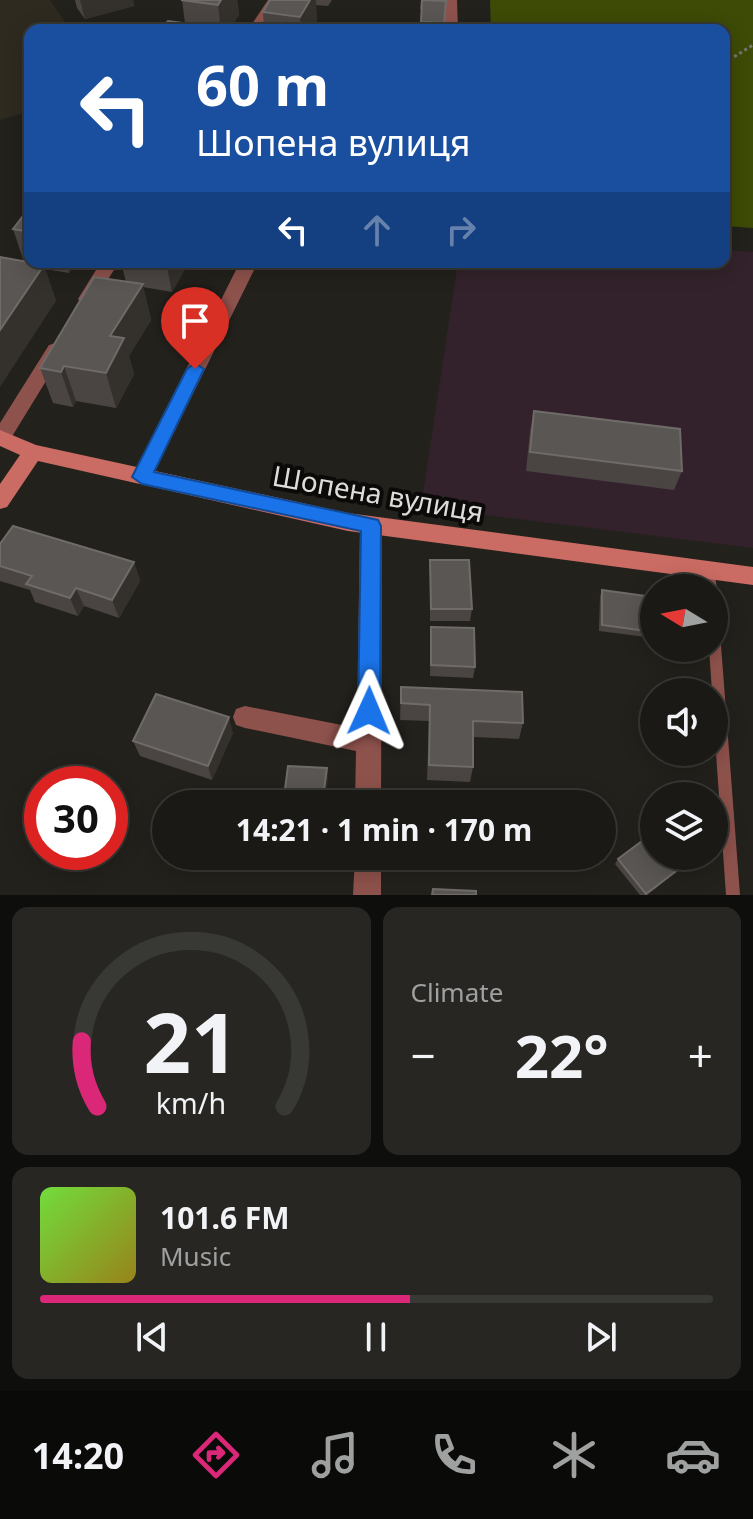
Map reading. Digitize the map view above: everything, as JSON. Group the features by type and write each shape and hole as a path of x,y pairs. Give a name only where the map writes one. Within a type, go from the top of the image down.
{"street":[{"path":"259,24 274,0"},
{"path":"451,0 451,24"},
{"path":"0,438 106,268"},
{"path":"142,477 246,268"},
{"name":"Шопена вулиця","path":"0,438 33,452 371,526 678,574"},
{"path":"0,501 33,452"},
{"path":"368,790 371,526"},
{"name":"Шопена вулиця","path":"728,578 753,576"},
{"path":"245,717 369,742"},
{"path":"367,895 368,870"}],"lane":[{"path":"716,662 733,895"}],"path":[{"path":"730,59 753,45"}],"shaded area":[{"path":"0,0 50,0 66,24 24,24 24,113 0,120"},
{"path":"730,250 753,252 753,548 421,507 457,268 730,268"}],"green space":[{"path":"490,0 753,0 753,228 730,226 730,24 491,24"}],"building":[{"path":"181,0 221,0 218,5"},
{"path":"270,0 310,0 300,17 263,12"},
{"path":"422,0 446,1 444,23 421,22"},
{"path":"24,215 24,231 13,229"},
{"path":"0,257 24,261 24,268 42,268 0,330"},
{"path":"94,277 143,284 110,336 124,338 106,373 64,366 61,372 40,368"},
{"path":"534,411 680,429 682,471 530,452"},
{"path":"13,526 134,562 112,600 76,588 70,598 26,584 32,576 0,566 0,544"},
{"path":"430,560 469,560 472,609 431,609"},
{"path":"602,590 640,595 640,630 602,625"},
{"path":"431,627 474,628 475,667 431,665"},
{"path":"401,687 522,692 523,723 473,721 473,767 429,765 430,705 401,703"},
{"path":"156,694 229,717 208,766 133,741"},
{"path":"288,766 327,768 324,790 285,790"},
{"path":"640,842 640,870 677,870 646,894 618,859"},
{"path":"433,889 476,891 476,895 432,895"}],"route":[{"path":"195,369 142,477 371,526 369,711"}]}
